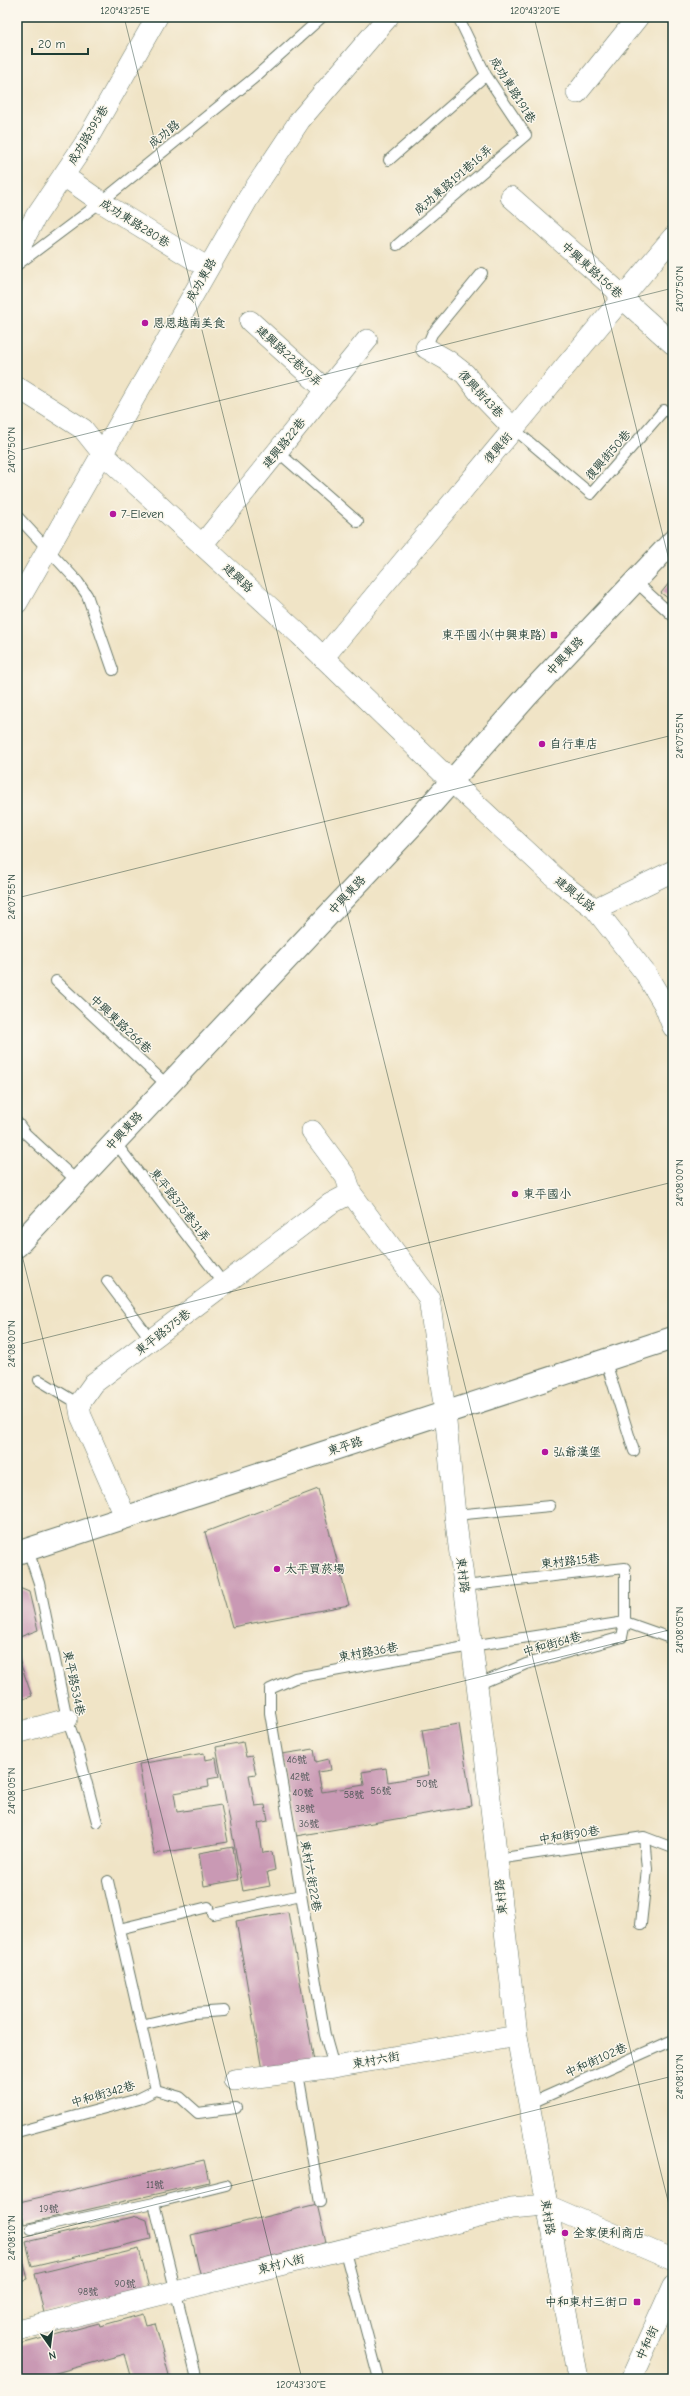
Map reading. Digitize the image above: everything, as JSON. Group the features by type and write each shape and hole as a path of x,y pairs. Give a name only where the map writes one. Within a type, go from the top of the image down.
{"main road":[{"name":"中興東路","path":"17,1246 411,827 451,781 673,541"},
{"name":"東平路","path":"22,1552 125,1516 409,1426 445,1412 673,1338"}],"street":[{"name":"成功路395巷","path":"17,252 36,216 84,145 157,17"},
{"name":"成功東路","path":"17,603 248,197 300,120 388,17"},
{"path":"577,92 638,17"},
{"name":"成功東路280巷","path":"64,176 101,202 208,268"},
{"name":"中興東路156巷","path":"510,197 616,289 622,298 673,344"},
{"name":"復興街","path":"323,658 673,237"},
{"name":"建興路22巷19弄","path":"250,321 327,391"},
{"name":"建興路22巷","path":"202,545 367,340"},
{"name":"復興街43巷","path":"426,348 447,360 465,374 481,395 514,429"},
{"name":"建興路","path":"17,387 83,429 103,454 323,658 451,781"},
{"name":"建興北路","path":"451,781 561,883 595,909 646,974 664,1004 673,1028"},
{"path":"595,909 673,871"},
{"path":"312,1131 346,1177 350,1193 429,1298 445,1412"},
{"name":"東平路375巷","path":"79,1404 94,1383 152,1341 224,1284 330,1204 350,1193"},
{"path":"79,1404 82,1416 125,1516"},
{"name":"東村路","path":"445,1412 455,1516 477,1685 517,2036 578,2379"},
{"path":"17,1733 67,1719"},
{"name":"東村六街","path":"234,2080 298,2073 517,2036"},
{"path":"546,2205 673,2260"},
{"name":"東村八街","path":"17,2330 344,2248 511,2208 546,2205"},
{"name":"中和街","path":"630,2379 673,2286"}],"lane":[{"name":"成功路","path":"17,265 101,202 254,78 322,17"},
{"name":"成功東路191巷","path":"458,17 486,75 526,135"},
{"path":"389,160 486,75"},
{"name":"成功東路191巷16弄","path":"397,245 526,135"},
{"path":"426,348 432,334 482,273"},
{"name":"復興街50巷","path":"514,429 591,494 664,410"},
{"path":"277,451 358,522"},
{"path":"17,516 78,582 87,595 113,670"},
{"path":"635,581 673,616"},
{"name":"中興東路266巷","path":"56,981 167,1085"},
{"path":"17,1122 26,1134 77,1181"},
{"name":"東平路375巷31弄","path":"114,1142 224,1284"},
{"path":"107,1281 152,1341"},
{"path":"606,1359 634,1451"},
{"path":"39,1380 79,1404"},
{"path":"455,1516 550,1506"},
{"name":"東平路534巷","path":"22,1552 39,1583 67,1719 78,1750 96,1822"},
{"name":"東村路15巷","path":"464,1586 625,1568 625,1622"},
{"name":"中和街64巷","path":"471,1646 625,1622 673,1639"},
{"name":"中和街64巷","path":"477,1685 526,1664 622,1637 625,1622"},
{"name":"東村路36巷","path":"270,1689 295,1678 471,1646"},
{"name":"東村六街22巷","path":"270,1689 270,1713 325,2035 334,2067"},
{"path":"641,1924 647,1869 644,1837"},
{"name":"中和街90巷","path":"497,1859 644,1837 673,1848"},
{"path":"108,1881 156,2090 180,2097 198,2113 236,2108"},
{"path":"119,1929 210,1911 301,1896"},
{"path":"141,2025 193,2013 224,2011"},
{"name":"中和街102巷","path":"529,2104 673,2040"},
{"path":"298,2073 320,2202"},
{"name":"中和街342巷","path":"17,2132 138,2099 156,2090"},
{"path":"31,2230 226,2186"},
{"path":"154,2203 174,2291 197,2379"},
{"path":"344,2248 379,2379"}],"building":[{"path":"673,578 673,602 661,593"},
{"name":"太平買菸場","path":"318,1489 349,1605 232,1627 205,1532"},
{"path":"17,1587 29,1592 38,1630 17,1638"},
{"path":"17,1654 32,1696 17,1701"},
{"path":"459,1724 472,1806 296,1836 282,1754 314,1749 316,1762 329,1759 331,1770 318,1772 322,1792 364,1785 362,1772 386,1768 388,1782 429,1775 422,1730"},
{"path":"243,1742 246,1757 252,1756 256,1774 249,1775 255,1806 265,1805 268,1821 258,1823 263,1853 272,1852 275,1870 267,1872 270,1886 243,1891 216,1747"},
{"path":"204,1753 205,1760 216,1758 219,1777 208,1779 209,1787 174,1793 177,1812 221,1805 228,1842 154,1854 139,1764"},
{"path":"233,1847 238,1880 204,1886 199,1853"},
{"path":"288,1912 314,2061 262,2070 236,1921"},
{"path":"204,2160 209,2182 24,2224 19,2202"},
{"path":"317,2204 326,2243 200,2274 191,2235"},
{"path":"137,2216 147,2220 151,2239 32,2267 26,2242"},
{"path":"17,2238 28,2279 17,2282"},
{"path":"139,2249 149,2288 44,2313 35,2274"},
{"path":"143,2314 146,2325 155,2323 170,2379 132,2379 125,2354 52,2374 53,2379 17,2379 17,2345 99,2323 100,2326"}],"place":[{"name":"恩恩越南美食","path":"145,323"},
{"name":"7-Eleven","path":"113,514"},
{"name":"東平國小(中興東路)","path":"554,635"},
{"name":"自行車店","path":"542,744"},
{"name":"東平國小","path":"515,1194"},
{"name":"弘爺漢堡","path":"545,1452"},
{"name":"太平買菸場","path":"277,1569"},
{"name":"全家便利商店","path":"565,2233"},
{"name":"中和東村三街口","path":"637,2302"}]}
